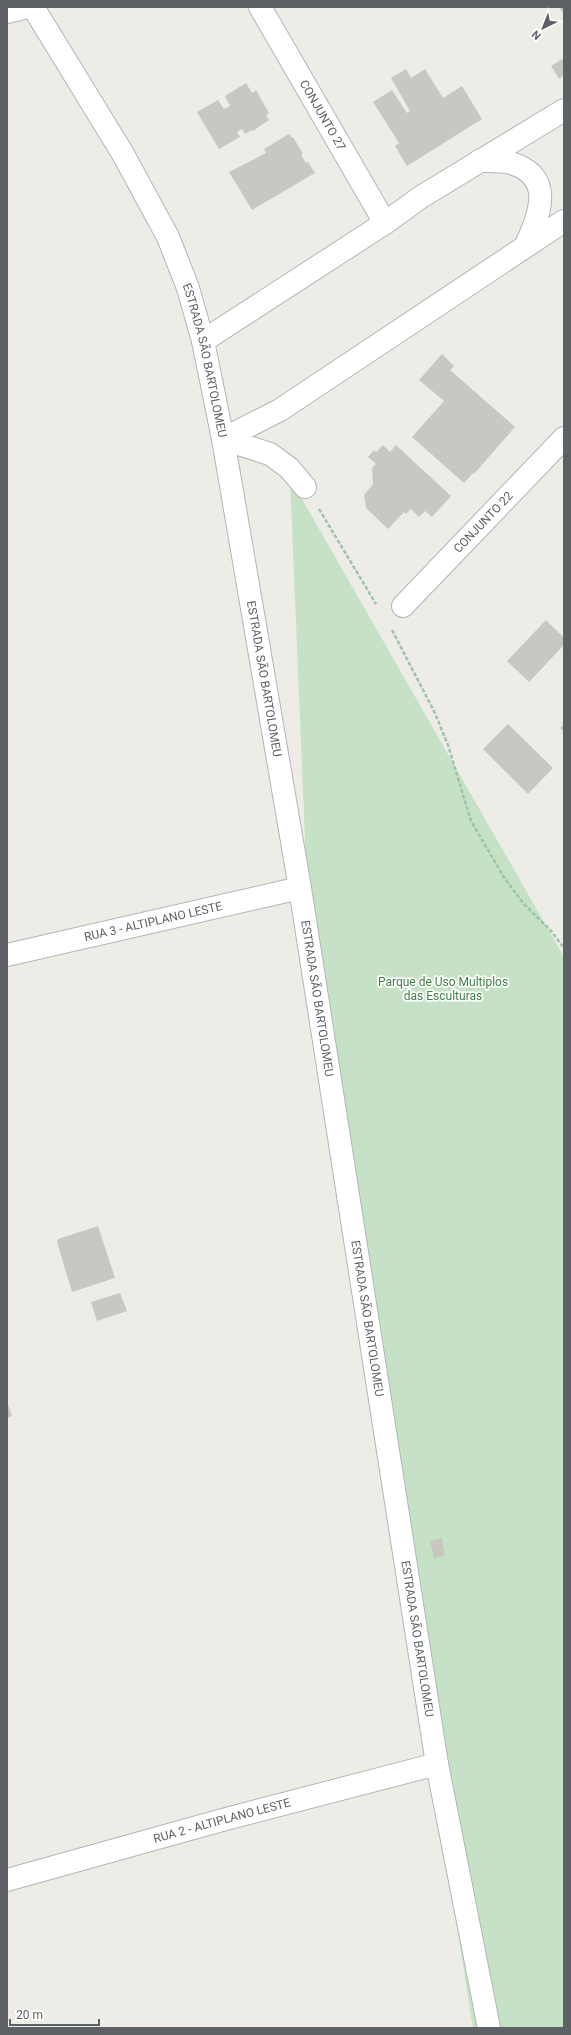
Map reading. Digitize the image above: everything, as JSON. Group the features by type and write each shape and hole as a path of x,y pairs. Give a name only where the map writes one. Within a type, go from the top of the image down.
{"street":[{"path":"7,12 28,7"},
{"name":"ESTRADA SÃO BARTOLOMEU","path":"33,7 123,154 168,237 188,288 203,341 222,439 300,888 437,1764 489,2028"},
{"name":"CONJUNTO 27","path":"260,7 385,223"},
{"path":"203,341 385,223 421,197 564,110"},
{"path":"480,161 509,162 524,169 536,180 542,200 536,223 526,245"},
{"path":"222,439 280,410 564,221"},
{"name":"CONJUNTO 22","path":"403,606 564,438"},
{"path":"222,439 270,454 289,468 305,487"},
{"name":"RUA 3 - ALTIPLANO LESTE","path":"7,955 300,888"},
{"name":"RUA 2 - ALTIPLANO LESTE","path":"7,1880 226,1819 437,1764"}],"path":[{"path":"305,487 377,605"},
{"path":"389,625 434,711 448,745 471,821 505,879 524,904 552,932 564,948"}],"green space":[{"name":"Parque de Uso Multiplos das Esculturas","path":"290,478 564,957 564,2028 473,2028 432,1770 307,888"}],"building":[{"path":"559,7 564,7 564,15"},
{"path":"564,58 564,75 559,79 551,66"},
{"path":"406,69 411,78 425,69 443,98 462,86 482,119 407,166 395,146 399,143 373,102 392,90 407,113 410,111 391,78"},
{"path":"246,83 252,93 256,90 269,113 266,115 269,120 253,131 252,130 245,134 242,129 237,132 240,137 219,149 197,112 218,100 224,109 230,106 225,96"},
{"path":"289,134 292,138 293,137 303,154 301,155 306,163 308,162 315,173 252,210 229,172 266,153 264,149"},
{"path":"442,354 454,366 450,370 515,427 474,474 473,473 464,483 412,437 444,401 419,380"},
{"path":"383,445 390,452 396,445 451,496 432,517 425,511 419,517 411,509 406,514 404,512 388,529 366,508 364,495 373,484 372,468 376,464 368,457 374,450 376,452"},
{"path":"546,620 564,638 564,645 529,682 507,661"},
{"path":"508,724 553,768 528,794 483,749"},
{"path":"564,724 564,732 560,728"},
{"path":"98,1226 115,1278 72,1292 57,1242 58,1239"},
{"path":"120,1293 127,1311 97,1321 91,1302"},
{"path":"7,1402 12,1416 7,1418"},
{"path":"442,1538 445,1556 434,1558 430,1541"}]}
